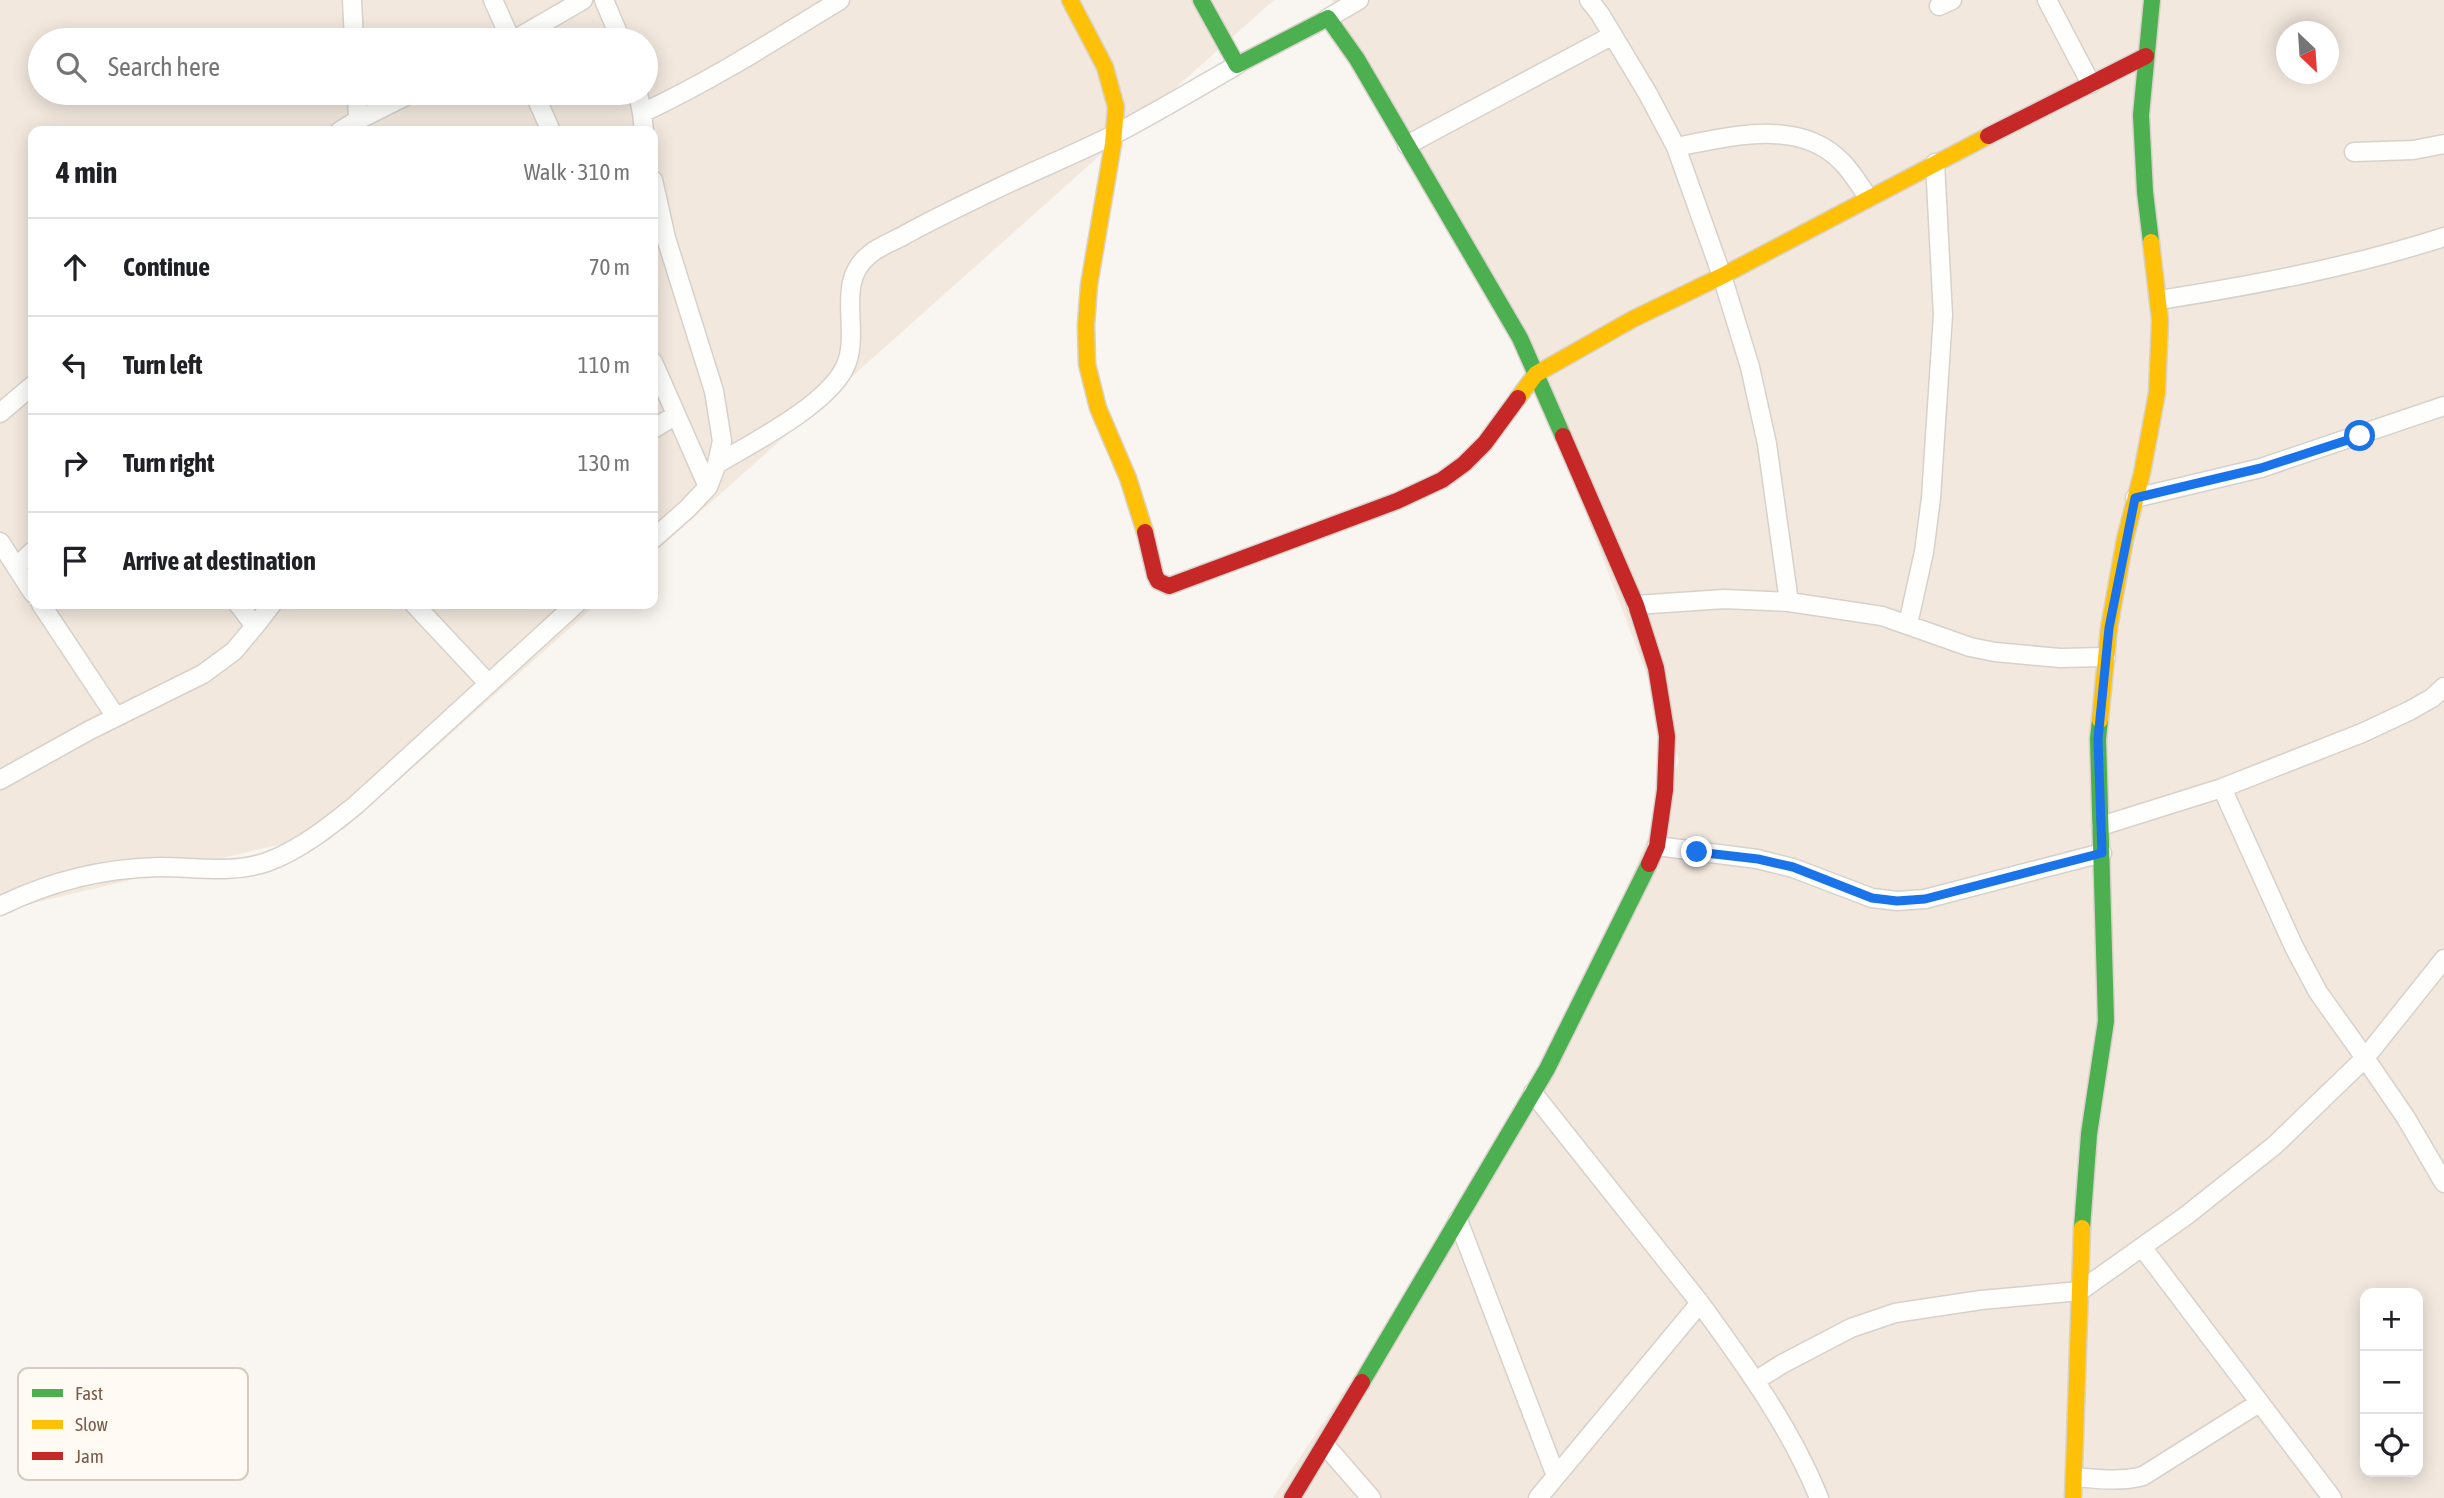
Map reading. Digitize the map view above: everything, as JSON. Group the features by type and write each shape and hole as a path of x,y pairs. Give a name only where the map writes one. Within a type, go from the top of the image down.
{"street":[{"path":"352,0 353,28"},
{"path":"493,0 506,28"},
{"path":"533,28 583,0"},
{"path":"604,0 616,28"},
{"path":"643,122 680,96 840,0"},
{"path":"1070,0 1100,58 1116,104 1115,134 1101,206 1088,303 1085,332 1088,367 1094,393 1137,504 1155,575 1164,585 1169,586 1333,526 1442,480 1465,464 1485,443 1536,374 1633,319 1722,276 1868,197 2146,57"},
{"path":"1201,0 1237,65"},
{"path":"717,464 796,415 826,391 843,372 850,345 849,302 852,277 857,267 870,254 944,215 1115,134 1360,0"},
{"path":"1590,0 1613,34 1676,146 1722,276 1751,367 1768,444 1789,603"},
{"path":"2048,0 2091,84"},
{"path":"2073,1498 2083,1199 2089,1134 2106,1021 2098,739 2106,657 2123,552 2157,393 2161,320 2145,192 2141,115 2152,0"},
{"path":"1292,1498 1533,1094 1599,971 1657,846 1665,790 1667,736 1656,668 1636,605 1520,338 1357,59 1328,18"},
{"path":"1407,145 1613,34"},
{"path":"357,105 358,120"},
{"path":"348,126 388,105"},
{"path":"539,105 549,126"},
{"path":"1676,146 1737,135 1772,133 1804,139 1823,146 1842,162 1868,197"},
{"path":"2354,152 2413,150 2444,144"},
{"path":"1908,624 1924,552 1931,498 1944,315 1935,163"},
{"path":"658,202 666,238 714,391 722,441 708,487 658,535"},
{"path":"2159,300 2239,287 2388,256 2444,237"},
{"path":"658,374 708,487"},
{"path":"0,413 28,390"},
{"path":"2135,498 2261,468 2444,406"},
{"path":"658,426 676,415"},
{"path":"0,542 28,585"},
{"path":"16,567 28,556"},
{"path":"1636,605 1724,599 1789,603 1882,616 1949,640 1995,652 2060,658 2106,657"},
{"path":"43,609 116,718"},
{"path":"242,609 255,626"},
{"path":"0,780 203,674 234,651 268,609"},
{"path":"419,609 488,682"},
{"path":"1,903 61,880 100,872 152,868 242,868 267,862 289,851 331,824 566,609"},
{"path":"2101,826 2222,788 2362,733 2409,712 2444,687"},
{"path":"2222,788 2294,947 2318,992 2406,1118 2444,1183"},
{"path":"1657,846 1758,859 1793,867 1872,898 1897,901 1925,899 2102,853"},
{"path":"1755,1381 1851,1328 1895,1313 1981,1300 2080,1291 2187,1215 2274,1145 2365,1058 2444,960"},
{"path":"1533,1094 1700,1303 1755,1381 1803,1460 1819,1498"},
{"path":"1458,1220 1556,1476"},
{"path":"2142,1247 2332,1498"},
{"path":"1538,1498 1700,1303"},
{"path":"2075,1477 2113,1480 2143,1476 2259,1402"},
{"path":"1325,1445 1371,1498"}],"shaded area":[{"path":"0,0 1274,0 658,550 658,126 28,126 28,609 591,609 344,829 0,911"},
{"path":"1332,0 2444,0 2444,1498 1273,1498 1548,1084 1679,760 1542,397"}],"traffic: fast":[{"path":"1201,0 1237,65 1328,18 1357,59 1520,338 1563,436"},
{"path":"2151,242 2141,115 2152,0"},
{"path":"2082,1228 2089,1134 2106,1021 2098,739 2100,720"},
{"path":"1362,1382 1547,1069 1649,864"}],"traffic: slow":[{"path":"1070,0 1105,67 1116,107 1113,144 1089,285 1087,364 1098,408 1128,478 1145,532"},
{"path":"1518,398 1536,374 1633,319 1722,276 1988,136"},
{"path":"2100,720 2109,628 2125,539 2142,473 2157,393 2160,320 2151,242"},
{"path":"2073,1498 2082,1228"}],"traffic: jam":[{"path":"1988,136 2146,56"},
{"path":"1145,532 1155,575 1158,581 1169,586 1397,501 1442,480 1464,464 1485,443 1518,398"},
{"path":"1563,436 1636,605 1656,668 1667,736 1665,790 1657,846 1649,864"},
{"path":"1292,1498 1362,1382"}],"route":[{"path":"1697,852 1758,859 1793,867 1872,898 1897,901 1925,899 2102,853 2098,739 2109,628 2135,498 2261,468 2360,436"}]}
